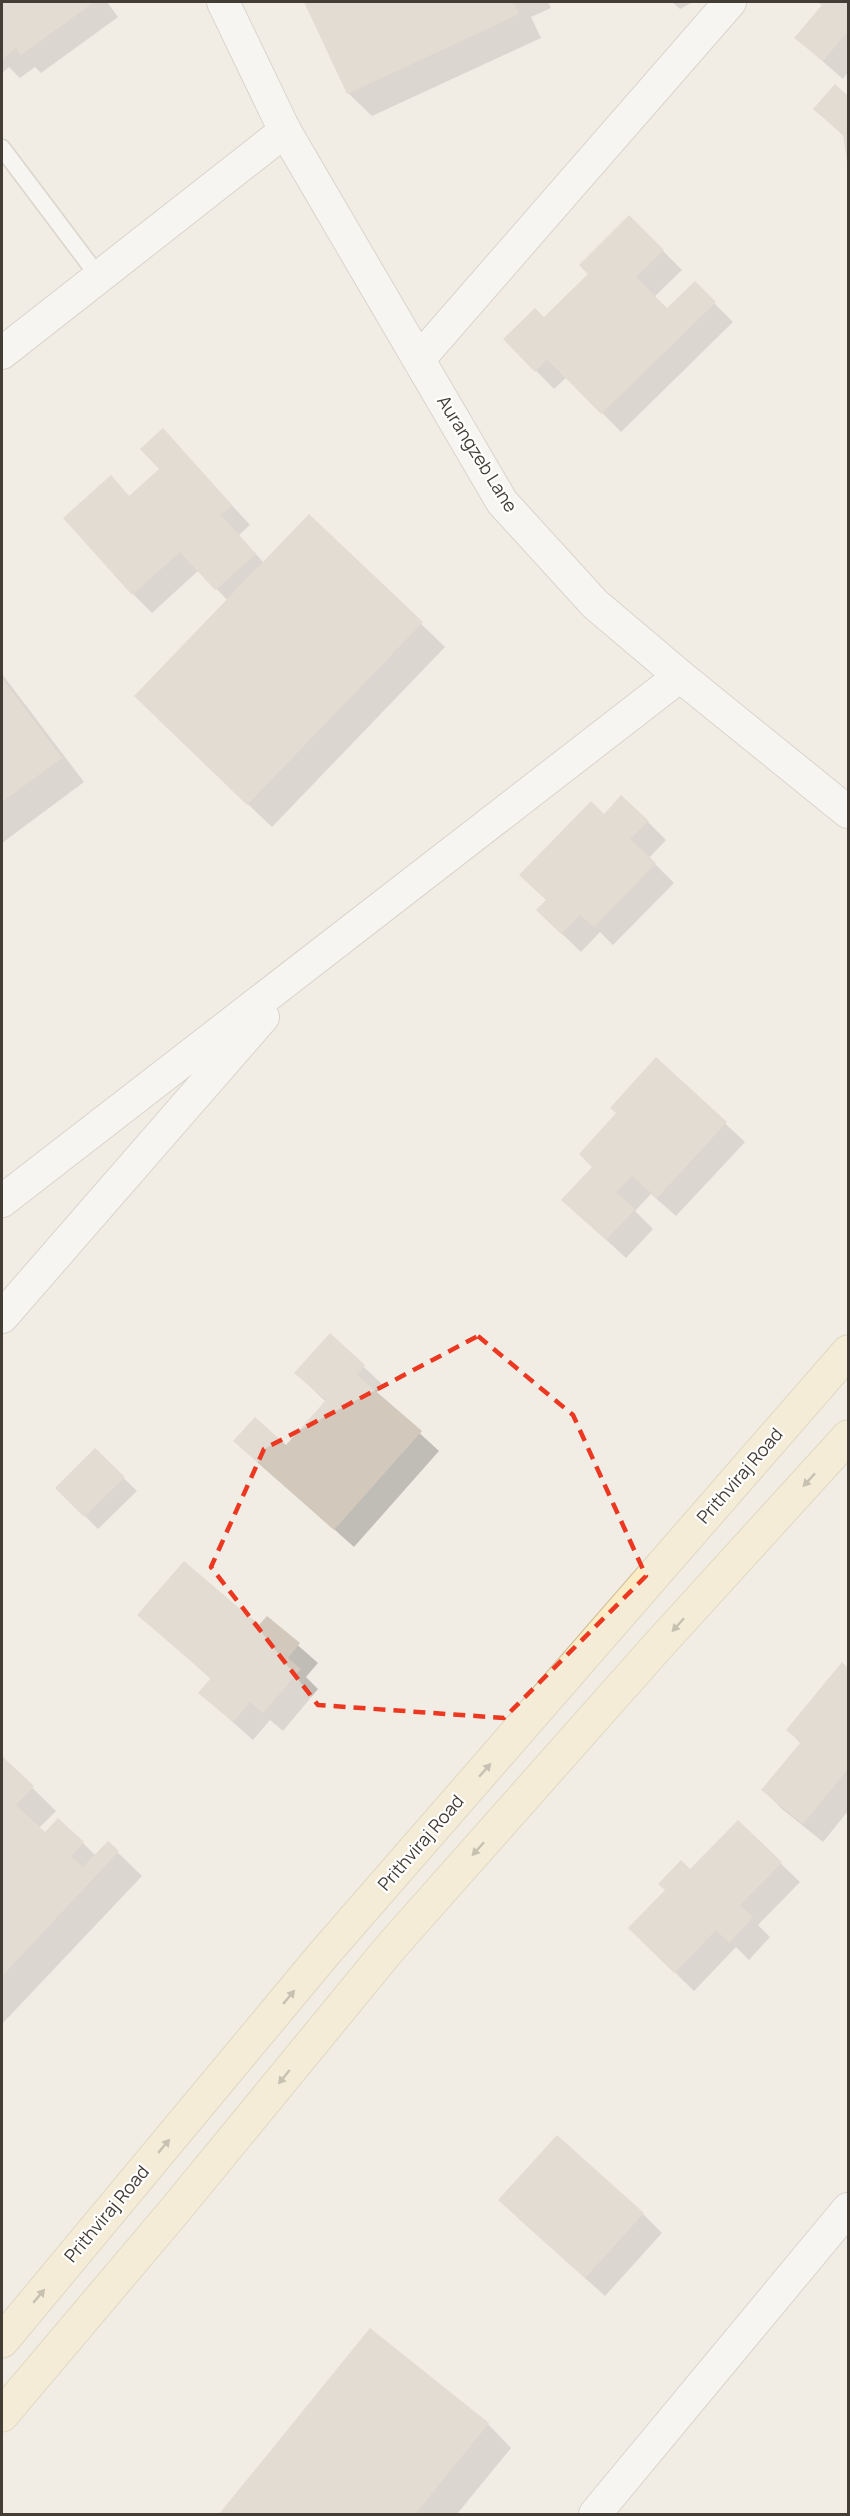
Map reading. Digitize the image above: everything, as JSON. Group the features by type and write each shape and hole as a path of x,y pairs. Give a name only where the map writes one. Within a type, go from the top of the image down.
{"main road":[{"name":"Prithviraj Road","path":"2,2341 323,1955 849,1352"},
{"path":"2,2415 183,2200 390,1948 656,1649 849,1437"}],"street":[{"name":"Aurangzeb Lane","path":"223,2 285,131 502,501 595,604 680,676 849,812"},
{"path":"419,359 730,2"},
{"path":"2,353 285,131"},
{"path":"2,1201 680,676"},
{"path":"2,1317 310,963"},
{"path":"595,2514 849,2209"}],"lane":[{"path":"2,148 99,277"}],"highlighted area":[{"path":"478,1336 573,1415 646,1576 504,1718 318,1705 211,1567 264,1449"}],"building":[{"path":"2,2 94,2 21,55 16,48 2,59"},
{"path":"304,2 513,2 519,14 347,94"},
{"path":"818,2 848,2 848,37 846,34 823,61 794,38 822,5"},
{"path":"835,84 848,96 848,169 843,135 813,109"},
{"path":"629,215 664,250 636,277 667,308 695,281 716,302 601,414 547,359 535,372 503,339 535,308 544,317 588,274 579,265"},
{"path":"163,428 232,505 221,515 256,554 215,590 180,552 132,595 63,518 111,475 129,496 159,469 140,449"},
{"path":"309,514 423,622 247,805 134,696"},
{"path":"2,678 62,758 2,802"},
{"path":"621,795 649,821 630,839 656,863 594,927 580,915 561,934 536,910 546,900 519,875 591,801 604,814"},
{"path":"656,1057 727,1122 657,1198 632,1176 616,1192 635,1209 606,1240 561,1200 592,1167 579,1154 616,1113 610,1108"},
{"path":"330,1333 365,1365 357,1375 422,1431 334,1530 233,1441 255,1417 286,1445 326,1400 294,1373"},
{"path":"95,1448 125,1477 84,1517 55,1488"},
{"path":"184,1561 259,1625 267,1616 300,1643 288,1658 301,1669 263,1713 250,1702 233,1722 198,1693 211,1678 137,1615"},
{"path":"842,1662 848,1668 848,1769 803,1824 761,1790 801,1742 786,1730"},
{"path":"2,1756 34,1786 16,1805 45,1832 58,1818 84,1842 71,1856 83,1867 108,1841 119,1851 2,1976"},
{"path":"738,1820 782,1862 740,1905 753,1917 729,1943 716,1930 674,1973 628,1928 665,1890 658,1884 681,1860 690,1869"},
{"path":"557,2135 644,2213 585,2278 498,2200"},
{"path":"370,2328 489,2423 415,2514 219,2514"}]}
